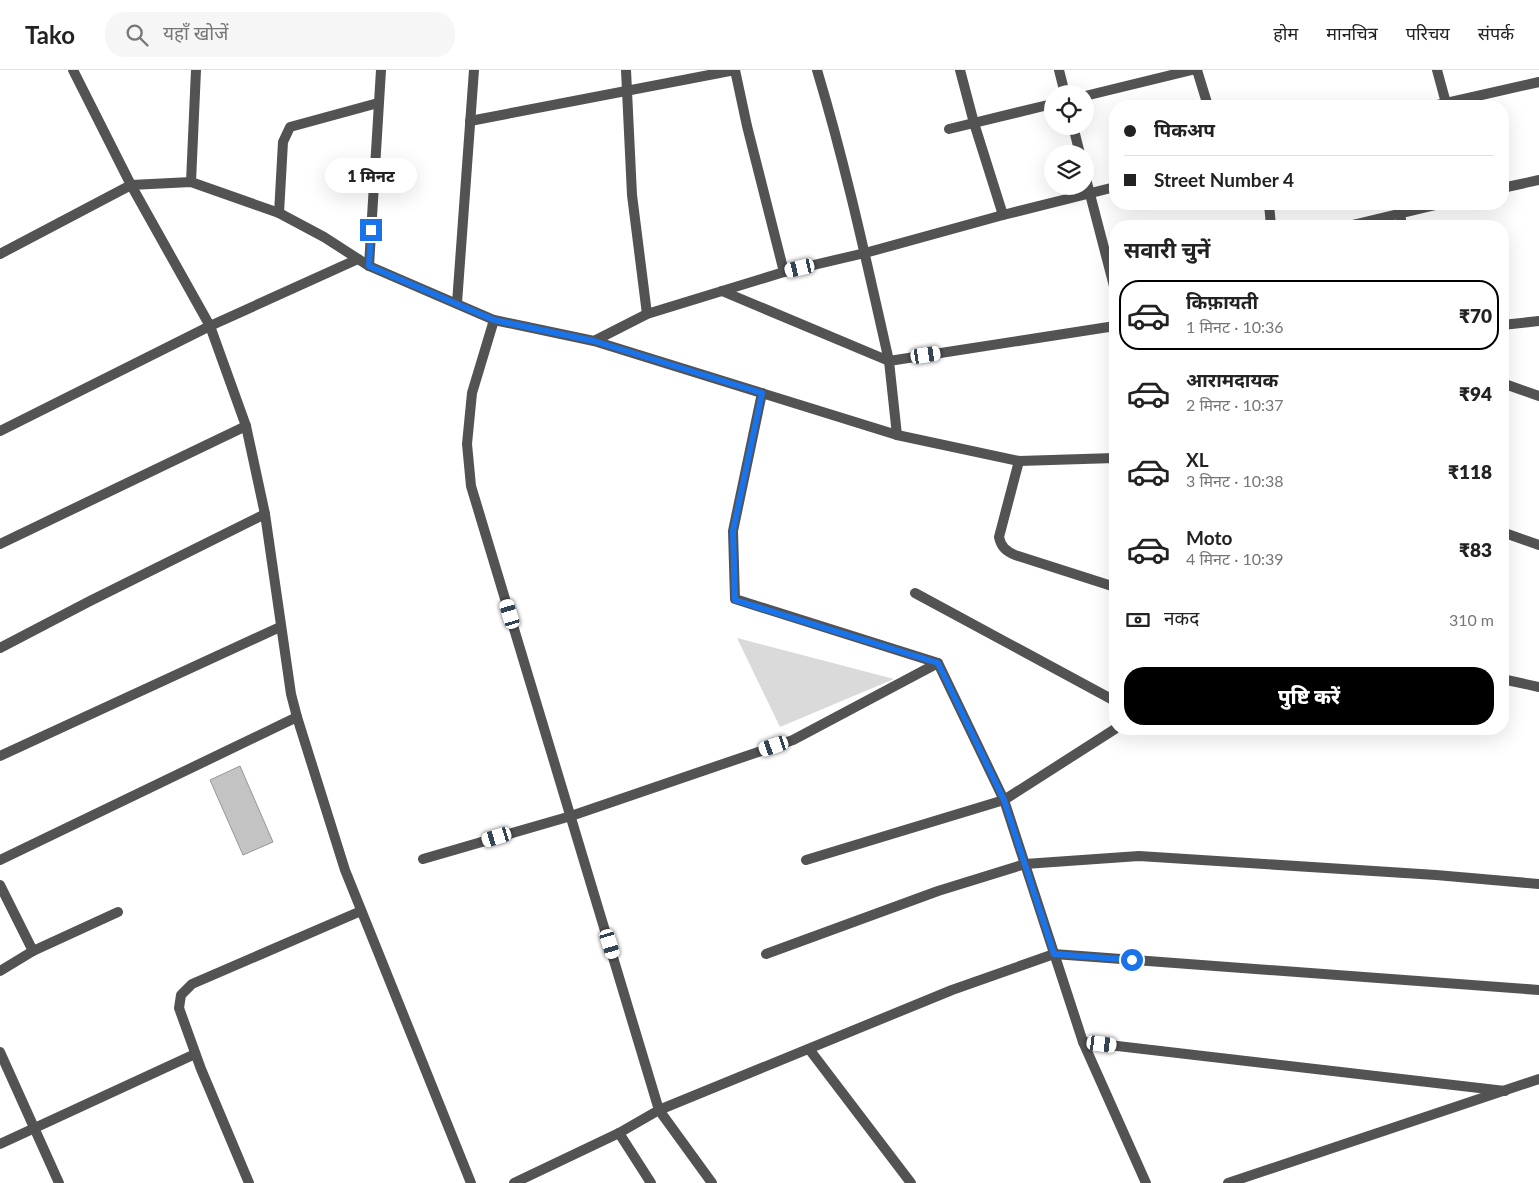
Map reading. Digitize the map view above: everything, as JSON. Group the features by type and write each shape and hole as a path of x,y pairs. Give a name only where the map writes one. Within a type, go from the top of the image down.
{"street":[{"path":"73,70 131,185 210,326 246,426 265,514 290,694 345,870 471,1183"},
{"path":"191,182 196,70"},
{"path":"369,266 381,70"},
{"path":"457,303 474,70"},
{"path":"626,70 632,195 647,314"},
{"path":"470,120 735,70 747,126 784,272"},
{"path":"817,70 865,253 889,361 897,435"},
{"path":"960,70 974,123 1003,215"},
{"path":"1059,70 1063,85"},
{"path":"1094,94 1192,70"},
{"path":"1197,70 1206,100"},
{"path":"1437,70 1445,100"},
{"path":"1459,100 1539,82"},
{"path":"279,212 283,142 290,127 378,103"},
{"path":"949,129 1044,106"},
{"path":"1509,186 1539,180"},
{"path":"0,254 131,185 191,182 279,212 324,237 369,266 494,320 594,341 897,435 1018,461 1109,458"},
{"path":"1094,192 1109,188"},
{"path":"594,341 647,314 784,272 865,253 1082,195"},
{"path":"1091,195 1109,267"},
{"path":"1372,220 1413,210"},
{"path":"1400,213 1401,220"},
{"path":"0,431 210,326 358,259"},
{"path":"722,291 889,361 1109,327"},
{"path":"494,320 472,393 467,444 471,486 659,1110 712,1183"},
{"path":"1509,324 1539,321"},
{"path":"1509,385 1539,396"},
{"path":"762,393 733,531 735,600 938,663 1004,800 1083,1042 1146,1183"},
{"path":"0,544 246,426"},
{"path":"1018,461 999,537 1000,544 1006,551 1015,555 1109,585"},
{"path":"0,648 265,514"},
{"path":"1509,534 1539,545"},
{"path":"915,594 1109,697"},
{"path":"0,756 280,627"},
{"path":"423,859 571,816 793,740 938,663"},
{"path":"1509,681 1539,687"},
{"path":"0,860 297,717"},
{"path":"806,860 1004,800 1109,733"},
{"path":"766,954 938,891 1025,864 1139,856 1436,875 1539,884"},
{"path":"0,885 33,952"},
{"path":"248,1183 195,1054 179,1008 181,995 192,984 361,911"},
{"path":"0,971 33,952 118,912"},
{"path":"514,1183 619,1133 659,1110 952,990 1054,954 1539,990"},
{"path":"1083,1042 1505,1091"},
{"path":"809,1049 911,1183"},
{"path":"0,1052 59,1183"},
{"path":"0,1144 195,1054"},
{"path":"1228,1183 1539,1080"},
{"path":"619,1133 651,1183"}],"shaded area":[{"path":"737,638 894,679 780,727"}],"building":[{"path":"240,766 273,842 243,855 210,780"}],"route":[{"path":"371,230 369,266 494,320 594,341 762,393 733,531 735,600 938,663 1004,800 1054,954 1132,960"}]}
